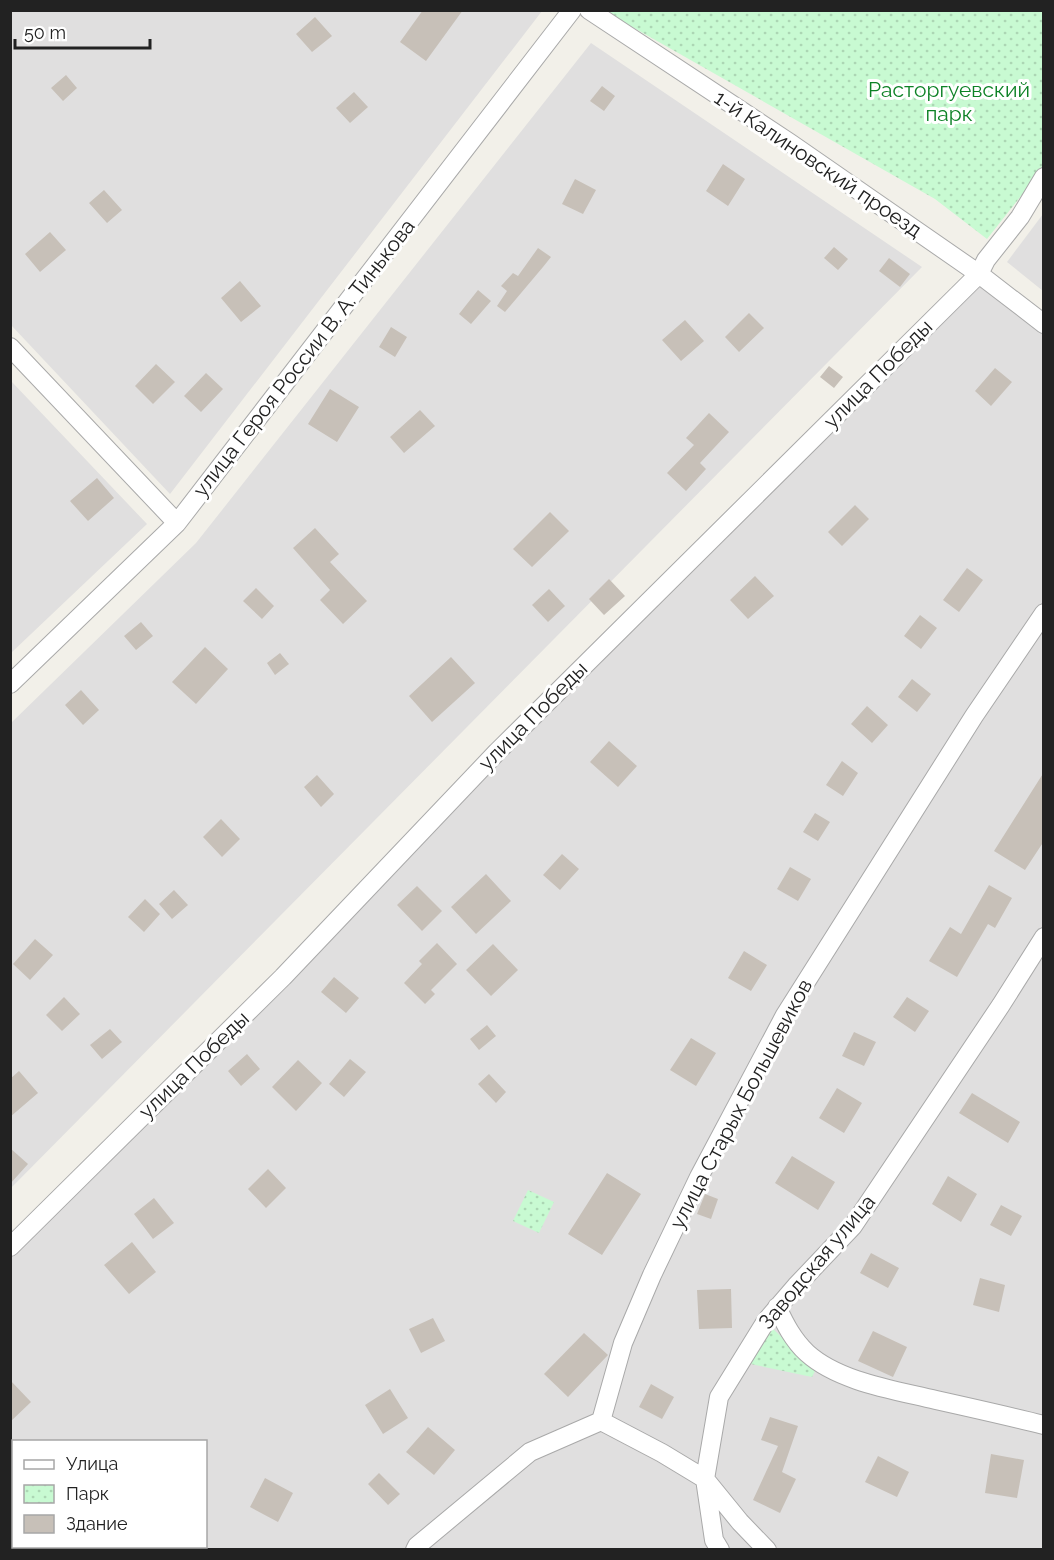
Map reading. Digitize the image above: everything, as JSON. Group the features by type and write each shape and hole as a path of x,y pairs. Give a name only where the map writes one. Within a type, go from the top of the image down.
{"street":[{"name":"улица Героя России В. А. Тинькова","path":"10,684 177,523 572,10"},
{"name":"1-й Калиновский проезд","path":"589,10 790,143 979,274 1044,324"},
{"name":"улица Победы","path":"10,1247 283,977 496,752 979,274 986,260 1020,217 1044,177"},
{"path":"10,347 177,523"},
{"name":"улица Старых Большевиков","path":"601,1421 623,1343 652,1275 699,1177 785,1015 974,716 1044,613"},
{"name":"Заводская улица","path":"720,1550 714,1540 705,1479 719,1397 766,1321 853,1226 1044,937"},
{"path":"777,1307 789,1331 808,1354 838,1372 882,1387 1044,1425"},
{"path":"415,1550 530,1452 601,1421 705,1479 740,1522 767,1550"}],"shaded area":[{"path":"11,11 542,11 170,494 11,325"},
{"path":"591,43 922,267 11,1188 11,723 196,543"},
{"path":"1043,214 1043,291 1007,262"},
{"path":"979,274 1043,324 1043,1549 11,1550 11,1244"},
{"path":"11,381 147,524 11,653"}],"green space":[{"name":"Расторгуевский парк","path":"608,11 1043,11 1043,165 987,239 935,199 613,16"},
{"path":"528,1190 554,1202 539,1233 513,1221"},
{"path":"773,1329 816,1369 812,1377 746,1363 769,1330"}],"building":[{"path":"423,10 463,10 426,61 400,42"},
{"path":"315,17 332,36 312,52 296,34"},
{"path":"66,75 77,88 63,101 51,88"},
{"path":"602,86 615,96 604,111 590,101"},
{"path":"354,92 368,107 350,123 336,108"},
{"path":"723,164 745,179 728,206 706,191"},
{"path":"575,179 596,190 583,214 562,204"},
{"path":"104,190 122,210 107,223 89,203"},
{"path":"50,232 66,250 40,272 25,254"},
{"path":"834,247 848,259 838,270 824,258"},
{"path":"538,248 551,257 505,312 497,306 507,291 501,286 513,273 518,276"},
{"path":"889,258 910,274 900,287 879,271"},
{"path":"240,281 261,306 241,322 221,298"},
{"path":"478,290 491,301 471,324 459,314"},
{"path":"749,313 764,328 739,352 725,337"},
{"path":"685,320 704,341 681,361 662,340"},
{"path":"391,327 407,337 395,357 379,347"},
{"path":"156,364 175,382 153,404 135,386"},
{"path":"829,366 843,377 834,388 820,377"},
{"path":"995,368 1012,382 991,406 975,391"},
{"path":"206,373 223,389 201,412 184,396"},
{"path":"330,389 359,407 337,442 308,424"},
{"path":"420,410 435,426 404,453 390,437"},
{"path":"709,413 729,432 700,463 706,469 686,491 667,473 694,445 686,438"},
{"path":"97,478 114,498 88,521 70,501"},
{"path":"855,505 869,519 842,546 828,532"},
{"path":"550,512 569,531 532,567 513,549"},
{"path":"315,528 339,554 330,562 367,601 343,624 320,600 330,590 293,548"},
{"path":"967,568 983,580 959,612 943,600"},
{"path":"755,576 774,596 748,619 730,600"},
{"path":"609,579 625,596 604,615 589,599"},
{"path":"256,588 274,606 262,619 243,601"},
{"path":"549,589 565,606 548,622 532,605"},
{"path":"920,615 937,628 921,649 904,636"},
{"path":"141,622 153,636 136,650 124,636"},
{"path":"205,647 228,669 196,704 172,682"},
{"path":"280,653 289,664 275,675 267,663"},
{"path":"451,657 475,683 432,722 409,696"},
{"path":"912,679 931,694 917,712 898,697"},
{"path":"81,690 99,710 83,725 65,705"},
{"path":"867,706 888,725 872,743 851,724"},
{"path":"609,741 637,766 618,787 590,762"},
{"path":"842,761 858,773 843,796 826,785"},
{"path":"1044,772 1044,841 1025,870 994,851"},
{"path":"317,775 334,794 321,807 304,787"},
{"path":"815,813 830,822 818,841 803,832"},
{"path":"221,819 240,839 222,857 203,837"},
{"path":"562,854 579,869 560,890 543,875"},
{"path":"790,867 811,879 798,901 777,889"},
{"path":"486,874 511,901 476,934 451,907"},
{"path":"989,885 1012,898 995,928 988,924 957,977 929,961 950,927 961,934"},
{"path":"417,886 442,911 422,931 397,905"},
{"path":"174,890 188,905 172,919 159,904"},
{"path":"145,899 160,914 144,932 128,917"},
{"path":"35,939 53,955 30,980 13,964"},
{"path":"437,943 457,964 431,990 435,994 425,1004 404,983 422,964 419,961"},
{"path":"493,944 518,970 491,996 466,970"},
{"path":"744,951 767,965 751,991 728,978"},
{"path":"334,977 359,998 346,1013 321,992"},
{"path":"64,997 80,1014 62,1031 46,1015"},
{"path":"907,997 929,1011 915,1032 893,1017"},
{"path":"487,1025 496,1036 479,1050 470,1039"},
{"path":"110,1029 122,1042 102,1059 90,1045"},
{"path":"854,1032 876,1042 864,1066 842,1056"},
{"path":"691,1038 716,1053 696,1086 670,1070"},
{"path":"247,1054 260,1069 241,1086 228,1071"},
{"path":"350,1059 366,1072 344,1097 329,1084"},
{"path":"298,1060 322,1083 296,1111 272,1087"},
{"path":"19,1071 38,1093 10,1117 10,1079"},
{"path":"489,1074 506,1092 496,1103 478,1084"},
{"path":"837,1088 862,1103 844,1133 819,1118"},
{"path":"972,1093 1020,1122 1008,1143 959,1113"},
{"path":"10,1148 28,1164 10,1184"},
{"path":"792,1156 835,1182 818,1210 775,1183"},
{"path":"268,1169 286,1188 266,1208 248,1189"},
{"path":"607,1173 641,1194 602,1255 568,1234"},
{"path":"948,1176 977,1194 961,1222 932,1204"},
{"path":"705,1194 718,1199 711,1219 697,1214"},
{"path":"154,1198 174,1223 153,1239 134,1214"},
{"path":"1001,1205 1022,1216 1011,1236 990,1225"},
{"path":"132,1242 156,1272 129,1294 104,1265"},
{"path":"871,1253 899,1268 888,1288 860,1273"},
{"path":"980,1278 1005,1285 999,1312 973,1305"},
{"path":"731,1289 732,1328 699,1329 697,1290"},
{"path":"433,1318 445,1341 421,1353 409,1329"},
{"path":"873,1331 907,1347 893,1377 858,1361"},
{"path":"584,1333 608,1355 568,1397 544,1374"},
{"path":"10,1380 31,1402 10,1422"},
{"path":"651,1384 674,1397 662,1419 639,1407"},
{"path":"390,1389 408,1418 383,1434 365,1405"},
{"path":"770,1417 798,1426 782,1472 796,1479 780,1513 753,1500 778,1446 761,1440"},
{"path":"428,1427 455,1450 434,1475 406,1452"},
{"path":"991,1454 1024,1460 1017,1498 985,1493"},
{"path":"878,1456 909,1472 897,1497 865,1482"},
{"path":"379,1473 400,1494 388,1505 368,1484"},
{"path":"265,1478 293,1493 278,1522 250,1507"}]}
